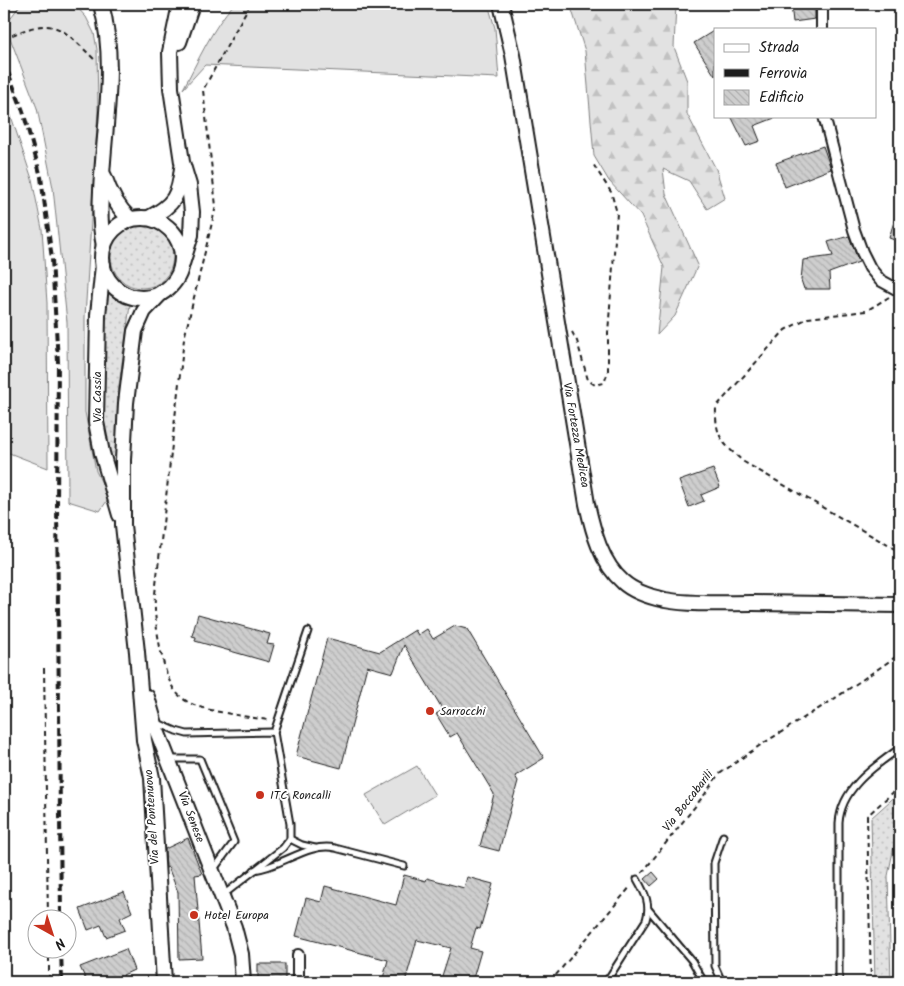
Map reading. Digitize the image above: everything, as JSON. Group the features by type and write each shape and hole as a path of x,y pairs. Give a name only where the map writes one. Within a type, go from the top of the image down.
{"main road":[{"name":"Via Cassia","path":"101,4 106,23 109,73 100,195 101,231 104,246 98,316 96,422 111,489 123,525"},
{"name":"Via Fortezza Medicea","path":"501,4 513,55 587,504 598,545 610,566 620,580 630,587 651,596 671,601 900,605"},
{"path":"149,218 166,208 176,196 180,186 182,162 173,100 171,66 189,6"},
{"name":"Via Cassia","path":"137,652 123,525 123,435 135,331 144,312 177,278 190,241 192,212 189,184 182,162"},
{"name":"Via Cassia","path":"102,172 108,190 116,204 130,219"},
{"path":"104,246 110,234 119,225 130,219 149,218 162,222 172,230 179,242 182,254 181,267"},
{"path":"103,265 107,277 115,287 126,294 150,297 162,292"},
{"name":"Via Senese","path":"137,652 154,721 239,944 243,982"},
{"name":"Via del Pontenuovo","path":"137,652 144,740 152,778 164,982"},
{"path":"148,764 154,759 160,759 175,776"}],"street":[{"path":"822,4 822,28"},
{"path":"825,118 854,230 862,252 870,268 880,280 900,291"},
{"path":"298,955 298,982"}],"lane":[{"path":"222,896 283,848 290,839 290,824 274,732 308,631"},
{"path":"154,721 188,734 274,732"},
{"path":"839,982 839,823 841,810 847,796 856,784 900,748"},
{"path":"168,759 200,759 234,842 212,871"},
{"path":"722,982 715,966 714,864 723,836"},
{"path":"290,839 302,845 315,848"},
{"path":"253,871 271,867 324,846 404,866"},
{"path":"606,982 646,920 649,910 648,903 638,879"},
{"path":"649,910 692,961 704,982"}],"path":[{"path":"250,4 203,90 216,206 182,346 154,615 167,676 172,687 182,698 199,708 277,720"},
{"path":"4,39 22,30 47,24 61,29 109,73"},
{"path":"570,326 577,341 588,380 595,385 604,383 608,372 608,333 617,213 611,192 593,164"},
{"path":"900,291 866,311 808,318 785,330 716,407 716,423 724,445 744,462 900,552"},
{"name":"Via Boccabarili","path":"550,982 638,879 718,775 900,654"},
{"path":"44,668 48,908"},
{"path":"871,982 867,816 900,786"},
{"path":"49,958 50,982"}],"green space":[{"path":"21,4 74,4 86,17 94,33 97,49 98,110 85,317 85,412 96,471 109,498 100,511 68,501 67,322 53,188 37,108 5,25"},
{"path":"234,4 488,4 495,28 499,78 205,65 183,89 212,34"},
{"path":"570,4 676,4 674,47 687,81 687,114 716,169 725,198 707,209 689,181 663,169 666,194 698,265 675,316 657,335 664,267 641,216 609,181 594,156 585,51"},
{"path":"4,95 32,179 42,229 47,303 48,468 4,451"},
{"path":"142,226 159,231 164,235 168,240 173,257 168,274 164,279 159,283 142,288 125,283 120,279 116,274 111,257 116,240 120,235 125,231"},
{"path":"107,292 130,305 118,393 117,472 114,472 112,467 101,403"},
{"path":"417,766 435,795 385,825 366,795"},
{"path":"900,792 900,836 896,836 888,876 891,982 875,982 871,818"}],"building":[{"path":"791,4 815,4 815,19 793,22"},
{"path":"714,31 714,74 694,43"},
{"path":"732,118 774,118 754,126 760,141 746,146"},
{"path":"823,146 831,169 785,187 776,163"},
{"path":"898,208 900,208 900,242 889,238"},
{"path":"849,236 859,262 829,273 830,289 804,289 801,280 803,260 833,256 828,242"},
{"path":"713,469 720,487 701,495 704,501 689,507 679,481"},
{"path":"198,614 270,634 267,644 274,645 269,662 195,641 196,637 192,636"},
{"path":"455,626 467,629 544,758 515,776 518,781 499,851 480,846 494,794 457,733 450,737 436,714 443,710 404,645 393,673 367,666 341,768 296,756 327,638 380,652 415,630 418,635 427,629 433,639"},
{"path":"188,838 202,874 195,875 202,958 179,959 178,892 168,867 166,868 165,849"},
{"path":"653,872 659,879 651,886 645,879"},
{"path":"404,875 426,881 427,878 464,888 467,877 493,884 480,929 476,928 470,948 481,951 472,982 440,982 451,948 417,940 405,982 382,982 388,960 296,936 306,898 321,902 325,886 396,905"},
{"path":"124,892 132,912 120,918 125,930 106,937 101,925 88,930 80,909"},
{"path":"126,949 134,970 123,975 126,982 87,982 80,967"},
{"path":"258,964 285,964 285,982 258,982"}],"railway":[{"path":"4,62 23,111 41,177 52,259 58,362 57,505 61,908"},
{"path":"61,958 62,982"}],"place":[{"name":"Sarrocchi","path":"430,711"},
{"name":"ITC Roncalli","path":"260,795"},
{"name":"Hotel Europa","path":"194,915"}]}
